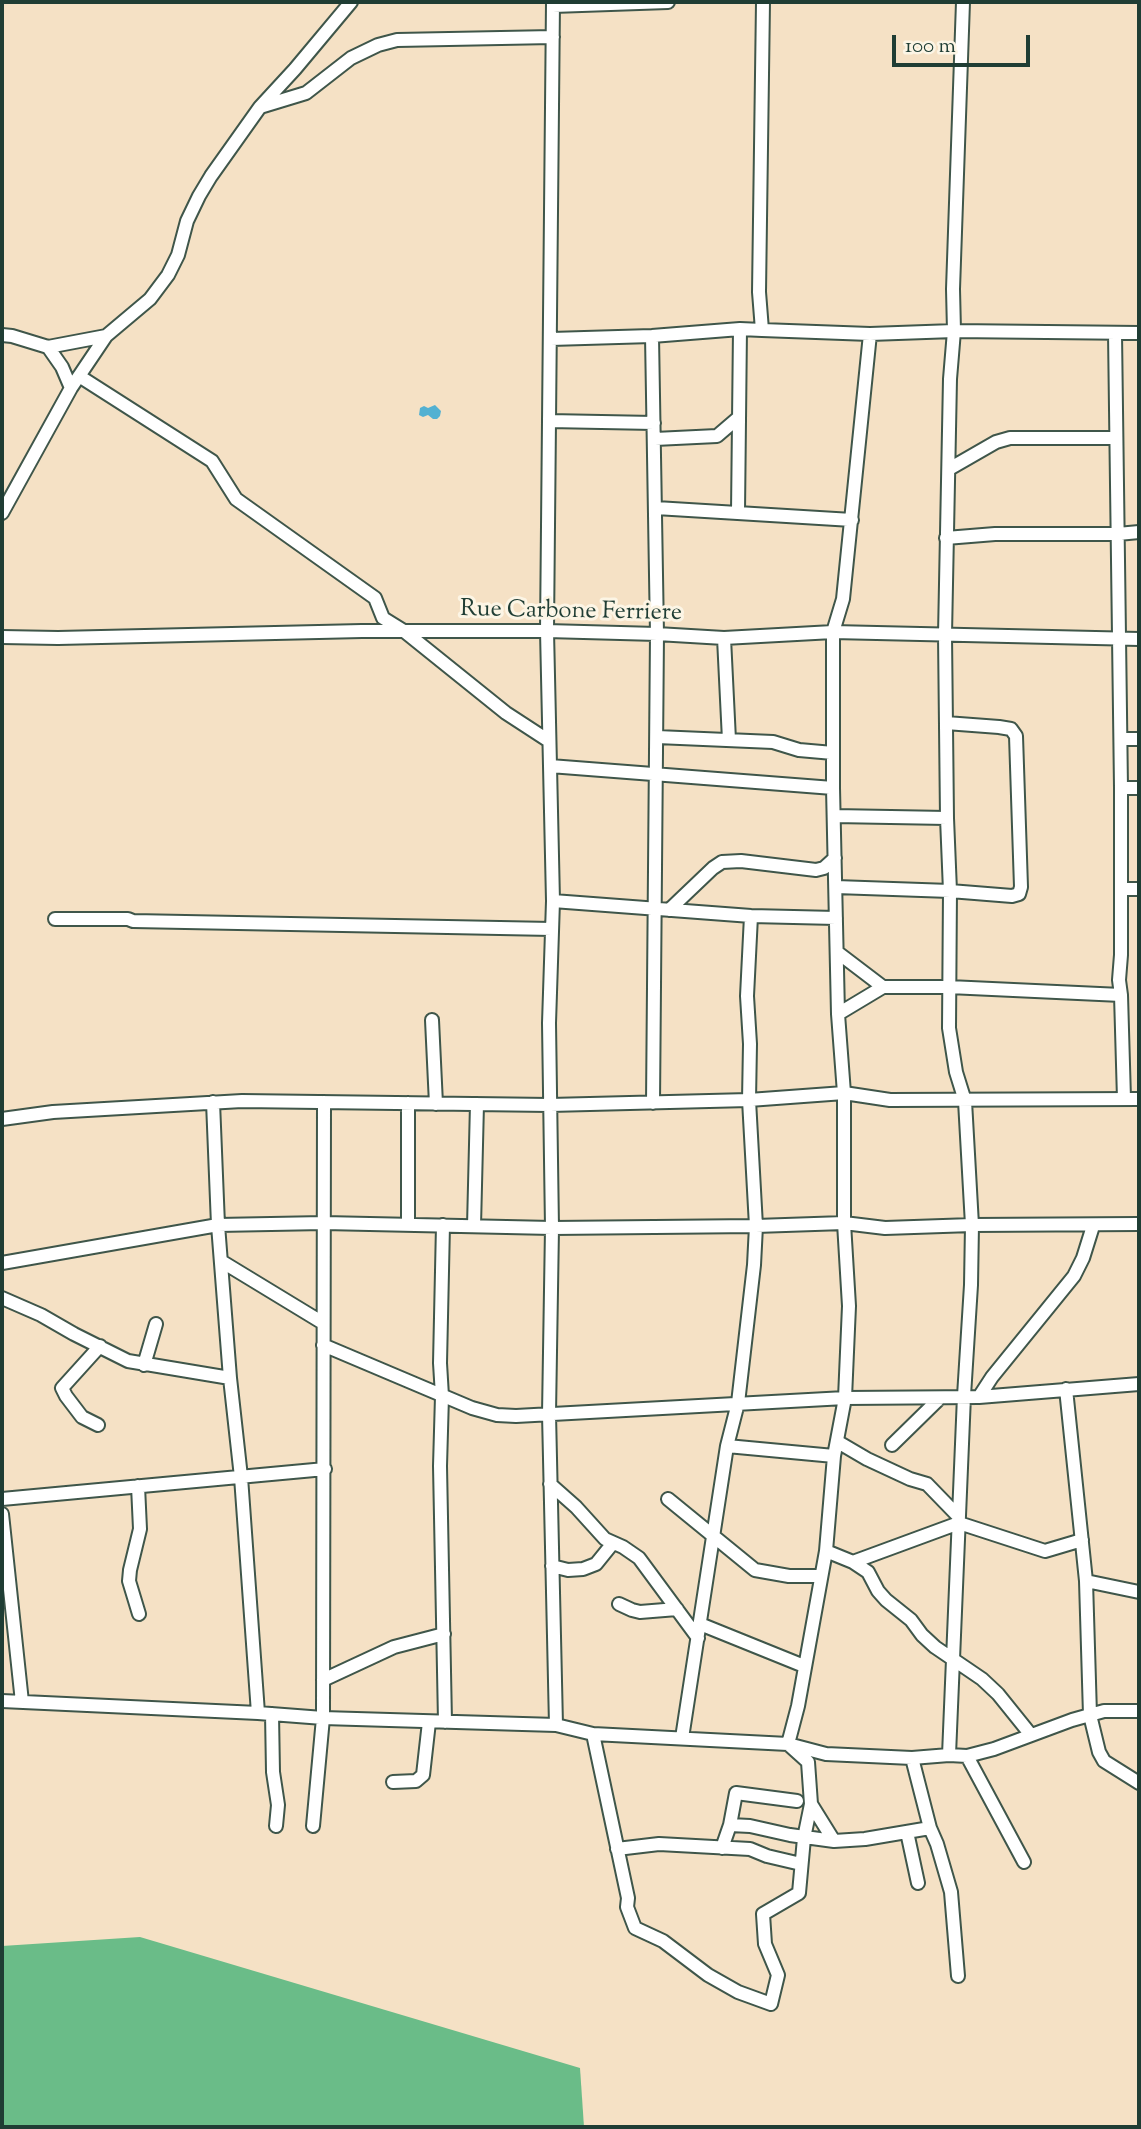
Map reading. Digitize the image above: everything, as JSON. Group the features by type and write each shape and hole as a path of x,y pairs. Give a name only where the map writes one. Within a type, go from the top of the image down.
{"street":[{"path":"2,513 71,388 106,336 149,299 169,275 199,196 260,107 351,2"},
{"path":"556,1726 549,1414 552,1228 549,1023 552,901 547,631 553,4 668,2"},
{"path":"762,330 760,292 763,2"},
{"path":"948,1755 972,1225 965,1101 956,1072 949,1028 950,891 945,635 950,379 954,331 953,289 963,2"},
{"path":"260,107 306,93 351,58 378,45 397,40 553,37"},
{"path":"738,512 740,329"},
{"path":"551,339 652,336 740,329 870,334 954,331 1139,333"},
{"path":"1115,333 1121,739 1119,980 1124,1099"},
{"path":"788,1744 798,1706 826,1551 834,1456 845,1398 849,1306 844,1223 844,1093 838,1014 833,632 843,599 870,334"},
{"path":"2,335 48,347 106,336"},
{"path":"652,336 657,634 653,1102"},
{"path":"48,347 62,367 71,388"},
{"path":"79,376 212,461 236,499 375,598 383,618 404,631 506,713 549,741"},
{"path":"654,439 717,436 738,418"},
{"path":"549,421 654,423"},
{"path":"717,436 737,458"},
{"path":"948,469 996,442 1010,439 1116,438"},
{"path":"656,508 852,520"},
{"path":"946,538 995,534 1139,532"},
{"name":"Rue Carbone Ferriere","path":"2,637 547,631 724,638 833,632 1139,639"},
{"path":"724,638 729,740"},
{"path":"836,887 1012,896 1019,894 1021,887 1016,736 1011,729 946,723"},
{"path":"657,737 773,742 799,750 833,753"},
{"path":"1121,739 1139,739"},
{"path":"550,766 833,788"},
{"path":"1121,788 1139,788"},
{"path":"834,816 947,818"},
{"path":"668,910 722,862 741,860 816,870 824,868 835,858"},
{"path":"1121,889 1139,889"},
{"path":"552,901 751,916 836,918"},
{"path":"682,1738 727,1446 738,1403 754,1265 747,996 751,916"},
{"path":"55,919 552,929"},
{"path":"837,952 883,987"},
{"path":"838,1014 883,987 949,987 1121,995"},
{"path":"432,1020 436,1104"},
{"path":"2,1119 53,1112 213,1102 550,1105 749,1100 844,1093 890,1100 1139,1099"},
{"path":"213,1102 218,1225 230,1378 265,1713 278,1805 276,1826"},
{"path":"313,1826 323,1718 324,1102"},
{"path":"408,1103 408,1224"},
{"path":"474,1226 477,1104"},
{"path":"2,1263 218,1225 324,1223 552,1228 844,1223 885,1228 1139,1224"},
{"path":"443,1225 440,1466 446,1722"},
{"path":"979,1397 992,1377 1074,1276 1093,1226"},
{"path":"221,1261 323,1323"},
{"path":"2,1298 41,1315 128,1361 230,1378"},
{"path":"144,1365 156,1324"},
{"path":"323,1345 472,1408 497,1415 516,1416 845,1398 979,1397 1139,1384"},
{"path":"98,1425 82,1417 62,1388 100,1346"},
{"path":"1066,1390 1086,1581 1090,1715 1099,1752 1104,1761 1139,1783"},
{"path":"892,1444 940,1398"},
{"path":"838,1442 910,1479 927,1484 959,1520 1045,1551 1082,1540"},
{"path":"727,1446 834,1456"},
{"path":"2,1499 325,1469"},
{"path":"550,1484 576,1507 605,1539 639,1558 698,1638"},
{"path":"138,1486 140,1529 129,1581 139,1614"},
{"path":"668,1499 755,1570 789,1576 821,1576"},
{"path":"2,1514 22,1702"},
{"path":"853,1562 959,1520"},
{"path":"552,1566 568,1570 583,1569 596,1564 613,1543"},
{"path":"826,1551 869,1572 878,1591 886,1600 911,1620 935,1647 982,1679 998,1694 1031,1735"},
{"path":"1086,1581 1139,1592"},
{"path":"619,1604 640,1612 677,1609"},
{"path":"701,1623 804,1666"},
{"path":"323,1681 394,1647 444,1634"},
{"path":"2,1701 323,1718 556,1726 593,1734 788,1744 826,1754 912,1758 967,1756 1090,1715 1104,1712 1139,1712"},
{"path":"393,1782 416,1781 423,1775 429,1722"},
{"path":"593,1734 628,1898 627,1907 635,1928 663,1941 708,1975 738,1992 771,2004 778,1975 765,1944 763,1914 799,1893 804,1838 811,1804 808,1762 788,1744"},
{"path":"967,1756 1024,1862"},
{"path":"912,1758 930,1829 951,1892 958,1976"},
{"path":"722,1848 736,1793 797,1801"},
{"path":"811,1804 834,1841"},
{"path":"730,1825 834,1841 930,1829"},
{"path":"907,1832 918,1883"},
{"path":"617,1849 659,1844 750,1849 801,1864"}],"green space":[{"path":"140,1937 580,2068 584,2127 2,2127 2,1946"}],"water":[{"path":"435,405 441,411 437,419 419,415 420,408"}]}
